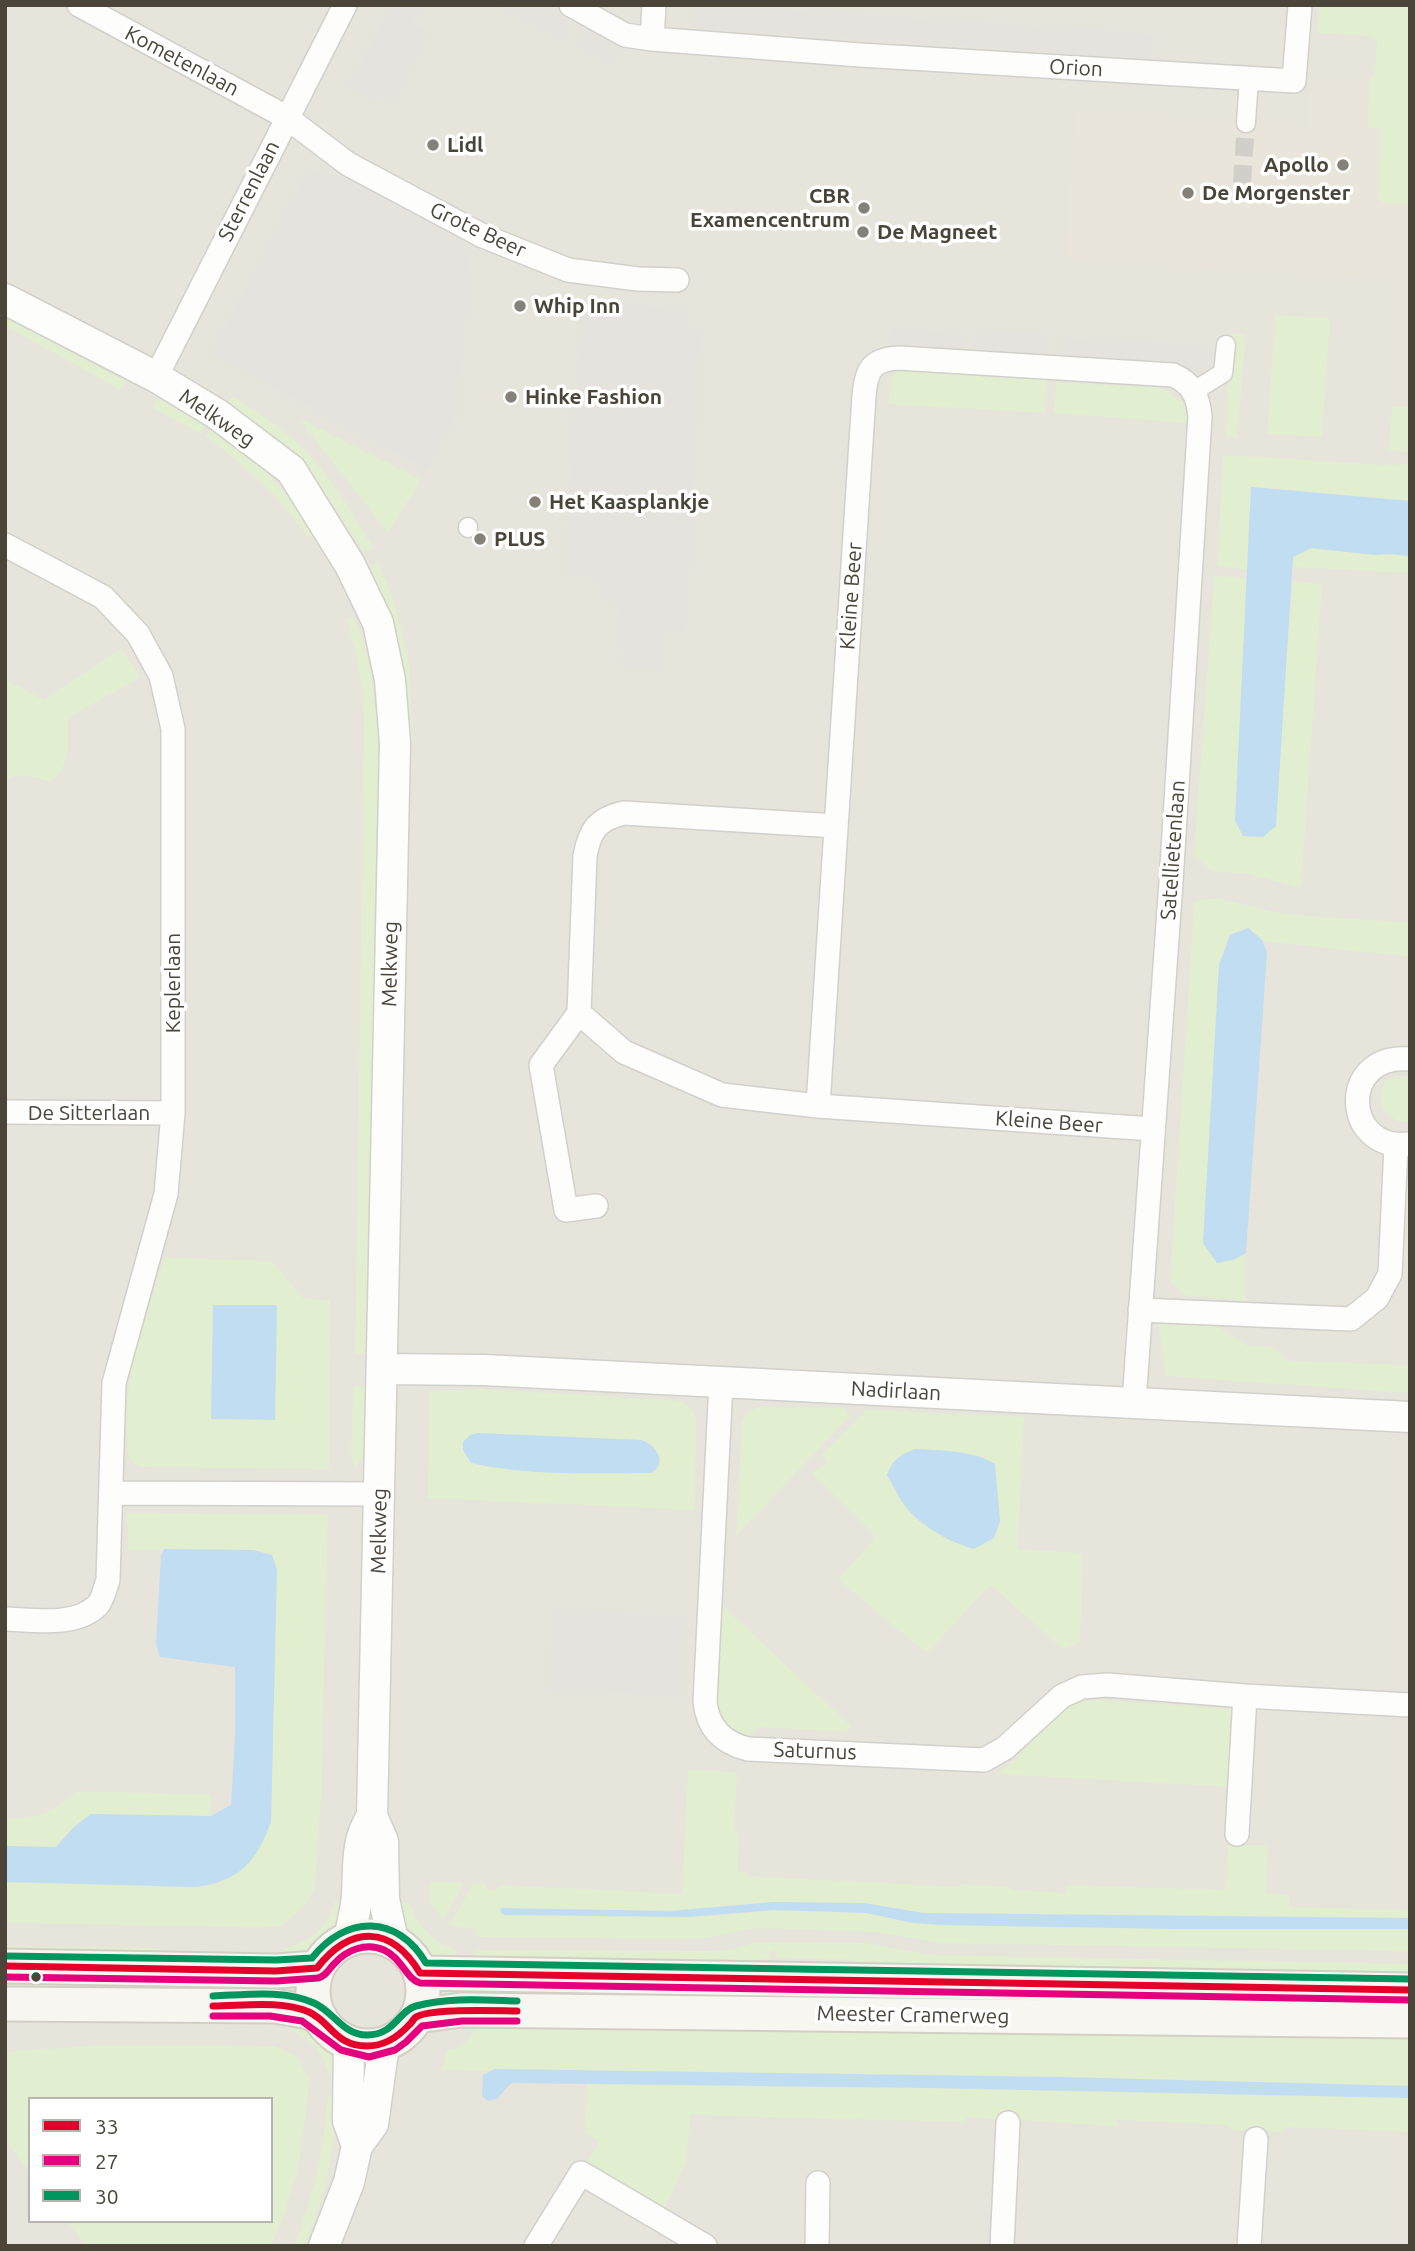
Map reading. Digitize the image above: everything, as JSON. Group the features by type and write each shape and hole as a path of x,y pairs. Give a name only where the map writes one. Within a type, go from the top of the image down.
{"main road":[{"path":"371,1935 393,1941 414,1960 420,1973 422,2002 417,2016 405,2032 384,2045 362,2046 349,2043 331,2032 319,2016 313,2001 317,1968 336,1945 349,1938 371,1935"},
{"path":"5,1966 276,1971 317,1968"},
{"name":"Meester Cramerweg","path":"420,1973 1410,1990"},
{"path":"5,2004 274,2006 319,2016"},
{"name":"Meester Cramerweg","path":"417,2016 461,2010 1410,2021"}],"street":[{"name":"Kometenlaan","path":"79,5 286,117"},
{"name":"Sterrenlaan","path":"156,377 345,5"},
{"name":"Orion","path":"570,5 625,35 783,54 1294,81 1300,5"},
{"path":"652,39 654,5"},
{"path":"1246,123 1249,78"},
{"name":"Grote Beer","path":"286,117 348,164 483,236 568,270 638,279 685,280"},
{"name":"Melkweg","path":"5,299 156,377 216,414 291,470 350,565 378,623 390,680 394,743 372,1816 383,1841 384,1899 393,1941"},
{"path":"1194,391 1223,373 1226,345"},
{"name":"Kleine Beer","path":"818,1106 865,380 871,368 880,361 899,358 1173,375 1185,380 1194,391"},
{"name":"Satellietenlaan","path":"1134,1402 1200,416 1194,391"},
{"name":"Keplerlaan","path":"5,545 103,597 138,634 161,676 173,729 173,1113 166,1194 114,1383 108,1580 99,1605 77,1618 5,1619"},
{"path":"596,1206 566,1210 541,1065 579,1013 585,856 588,839 607,817 625,813 836,826"},
{"name":"Kleine Beer","path":"579,1013 624,1052 722,1095 818,1106 1153,1129"},
{"path":"1140,1310 1351,1319 1377,1298 1390,1274 1403,1145 1376,1138 1362,1123 1356,1102 1361,1082 1375,1065 1395,1057 1410,1059"},
{"name":"De Sitterlaan","path":"5,1112 173,1113"},
{"name":"Nadirlaan","path":"382,1369 484,1370 1410,1417"},
{"name":"Saturnus","path":"721,1382 705,1702 709,1721 723,1738 735,1745 748,1749 984,1760 1005,1748 1062,1696 1082,1687 1107,1685 1245,1696 1410,1704"},
{"path":"111,1493 380,1494"},
{"path":"1237,1834 1245,1696"},
{"name":"Melkweg","path":"349,1938 357,1898 358,1850 363,1830 372,1816"},
{"path":"349,2043 348,2120 356,2146"},
{"path":"324,2246 349,2182 356,2146 373,2124 384,2045"},
{"path":"1002,2246 1008,2123"},
{"path":"1249,2246 1256,2138"},
{"path":"536,2246 581,2173 705,2246"},
{"path":"817,2246 818,2183"}],"shaded area":[{"path":"5,5 1410,5 1410,2246 5,2246"},
{"path":"391,5 422,5 413,23 430,32 393,103 376,94 373,100 348,87"},
{"path":"505,5 543,5 572,21 563,39 503,8"},
{"path":"694,5 1154,34 1152,59 692,28"},
{"path":"584,28 621,47 612,65 574,45"},
{"name":"De Morgenster","path":"1312,78 1370,81 1367,126 1380,128 1378,202 1410,204 1410,281 1066,260 1075,112 1308,127"},
{"path":"309,168 359,183 471,243 459,410 427,470 210,354"},
{"path":"582,298 688,309 689,328 703,328 686,631 665,633 663,668 621,666 624,644 618,644 620,613 589,576 563,575"},
{"path":"890,327 964,332 962,363 888,359"},
{"path":"975,332 1049,335 1047,367 973,363"},
{"path":"1061,337 1214,346 1212,368 1185,380 1061,368"},
{"path":"552,1611 686,1617 683,1697 549,1691"}],"green space":[{"path":"1319,5 1410,5 1410,204 1378,203 1380,128 1367,127 1370,81 1375,70 1377,42 1374,36 1317,33"},
{"path":"1275,315 1330,318 1322,437 1267,434"},
{"path":"5,316 127,382 121,390 5,326"},
{"path":"1231,333 1246,335 1237,438 1225,436"},
{"path":"897,371 1047,380 1045,413 888,404 891,377"},
{"path":"1056,382 1163,388 1183,403 1188,423 1054,413"},
{"path":"233,396 270,420 314,460 346,503 373,548 363,552 318,482 288,450 227,403"},
{"path":"156,398 190,413 206,424 201,434 153,408"},
{"path":"1392,406 1410,407 1410,453 1389,450"},
{"path":"298,418 421,480 388,533"},
{"path":"212,429 270,475 294,503 315,534 309,538 261,483 206,437"},
{"path":"1223,455 1410,464 1410,501 1251,487 1247,570 1217,565"},
{"path":"1311,548 1410,556 1410,573 1293,567 1293,557"},
{"path":"378,561 396,607 409,664 413,745 404,744 391,620 370,566"},
{"path":"1214,576 1247,578 1235,820 1243,836 1263,837 1285,675 1293,581 1322,584 1301,888 1249,874 1210,871 1194,853"},
{"path":"353,616 368,660 378,735 368,1354 355,1353 364,718 354,645 347,620"},
{"path":"121,648 141,677 68,718 67,753 57,776 50,782 22,776 5,780 5,679 44,700"},
{"path":"1221,899 1283,914 1410,923 1410,957 1273,942 1262,940 1248,928 1233,1260 1246,1253 1246,1301 1184,1295 1170,1281 1194,902"},
{"path":"1410,1077 1410,1122 1396,1121 1381,1108 1381,1093 1385,1080"},
{"path":"164,1258 272,1261 304,1299 330,1300 329,1469 139,1467 130,1460 127,1447 127,1399 132,1363"},
{"path":"1158,1320 1209,1321 1248,1346 1272,1347 1288,1361 1410,1365 1410,1393 1165,1376"},
{"path":"353,1387 366,1387 365,1453 355,1469 351,1459"},
{"path":"480,1389 682,1401 693,1410 696,1420 695,1510 428,1498 429,1391","holes":["478,1433 641,1440 651,1443 659,1456 627,1473 547,1471 471,1462"]},
{"path":"761,1406 845,1408 850,1416 736,1536 742,1419 748,1412"},
{"path":"867,1410 1024,1417 1018,1549 1083,1553 1080,1642 1063,1649 990,1585 931,1649 925,1652 838,1579 873,1540 873,1533 812,1474 828,1463 821,1455","holes":["915,1449 941,1451 983,1456 892,1483 887,1475"]},
{"path":"127,1513 328,1515 321,1796 315,1887 307,1903 281,1926 5,1923 5,1882 196,1887 218,1884 271,1822 277,1570 272,1555 252,1550 128,1550"},
{"path":"722,1605 851,1726 845,1732 759,1727 749,1736 736,1732 727,1725 718,1702"},
{"path":"1099,1700 1232,1709 1231,1787 996,1774 1017,1758 1066,1703"},
{"path":"688,1770 737,1772 734,1830 739,1831 737,1872 747,1873 748,1876 959,1887 960,1884 1066,1893 1066,1885 1225,1890 1228,1845 1268,1845 1266,1893 1289,1895 1289,1907 1410,1910 1410,1918 924,1913 747,1904 700,1910 500,1911 502,1914 716,1916 775,1910 867,1913 903,1921 1176,1929 1410,1929 1410,1951 940,1943 878,1932 758,1928 698,1939 476,1937 475,1929 450,1925 473,1883 486,1884 486,1889 495,1890 501,1885 682,1894"},
{"path":"79,1791 211,1795 211,1816 91,1814 73,1828 56,1847 5,1846 5,1818 37,1816"},
{"path":"429,1882 464,1883 444,1920 430,1904"},
{"path":"335,1901 346,1901 329,1933 314,1947 281,1963 282,1950 316,1933 327,1920"},
{"path":"409,1903 427,1932 439,1942 456,1950 455,1965 424,1949 411,1935 396,1904"},
{"path":"756,1942 867,1943 930,1955 1410,1964 1410,1980 905,1972 846,1959 776,1958 776,1950 770,1950 770,1958 730,1963 478,1965 477,1950 709,1951 729,1950"},
{"path":"5,1946 159,1948 142,1962 5,1959"},
{"path":"5,1975 260,1979 261,1996 5,1993"},
{"path":"281,2014 304,2022 318,2034 332,2054 340,2075 328,2073 321,2055 311,2043 281,2025"},
{"path":"476,2019 1410,2031 1410,2086 1061,2077 442,2070 447,2050 459,2048 468,2041"},
{"path":"99,2045 276,2046 298,2058 310,2079 299,2165 285,2213 271,2246 86,2246 69,2223 273,2223 273,2097 28,2097 28,2170 5,2141 5,2052"},
{"path":"587,2084 1410,2098 1410,2132 1286,2127 1283,2132 1231,2130 1229,2125 1118,2120 1117,2126 965,2117 963,2122 690,2115 686,2163 661,2216 582,2170 599,2141 584,2132"},
{"path":"328,2096 340,2096 328,2172 318,2210 304,2246 294,2246 317,2172"}],"water":[{"path":"1251,487 1410,501 1410,556 1311,548 1293,557 1276,826 1263,837 1243,836 1235,820"},
{"path":"1248,928 1262,940 1267,953 1246,1253 1233,1260 1217,1263 1203,1243 1219,965 1230,935"},
{"path":"213,1305 277,1305 275,1420 211,1419"},
{"path":"478,1433 641,1440 651,1445 658,1454 659,1464 651,1473 560,1473 493,1467 471,1463 463,1450 463,1442 470,1435"},
{"path":"915,1449 968,1454 995,1464 1000,1521 994,1538 974,1549 964,1546 933,1530 907,1508 887,1475 898,1458"},
{"path":"164,1549 253,1550 272,1555 277,1570 271,1822 259,1849 235,1875 196,1887 5,1882 5,1846 56,1847 73,1828 91,1814 211,1816 231,1805 235,1667 160,1657 156,1644 161,1556"},
{"path":"773,1902 864,1903 924,1913 1410,1918 1410,1929 940,1925 913,1923 867,1913 775,1910 687,1917 504,1915 500,1911 501,1908 670,1911"},
{"path":"495,2069 1061,2077 1410,2086 1410,2098 511,2083 497,2099 488,2101 482,2096 483,2075"}],"tunnel":[{"path":"1242,183 1246,123"}],"transit line":[{"name":"30","path":"5,1956 276,1960 312,1958 325,1944 340,1934 371,1926 401,1936 426,1963 1410,1979"},
{"name":"33","path":"5,1966 276,1971 317,1968 343,1944 370,1936 384,1939 396,1946 409,1957 420,1973 1410,1990"},
{"name":"27","path":"5,1977 276,1981 318,1978 344,1955 370,1947 390,1954 420,1983 1410,2000"},
{"name":"30","path":"213,1996 264,1994 302,1999 321,2007 351,2031 367,2035 384,2031 410,2008 428,2003 466,2000 517,2001"},
{"name":"33","path":"213,2006 274,2005 298,2008 316,2016 340,2038 356,2045 367,2046 390,2040 416,2017 424,2014 449,2011 517,2011"},
{"name":"27","path":"213,2016 270,2016 302,2021 341,2050 369,2057 395,2050 422,2026 462,2021 517,2021"}],"place":[{"name":"Lidl","path":"433,145"},
{"name":"Apollo","path":"1343,165"},
{"name":"De Morgenster","path":"1188,193"},
{"name":"CBR Examencentrum","path":"864,208"},
{"name":"De Magneet","path":"863,232"},
{"name":"Whip Inn","path":"520,306"},
{"name":"Hinke Fashion","path":"511,397"},
{"name":"Het Kaasplankje","path":"535,502"},
{"name":"PLUS","path":"480,539"}]}
